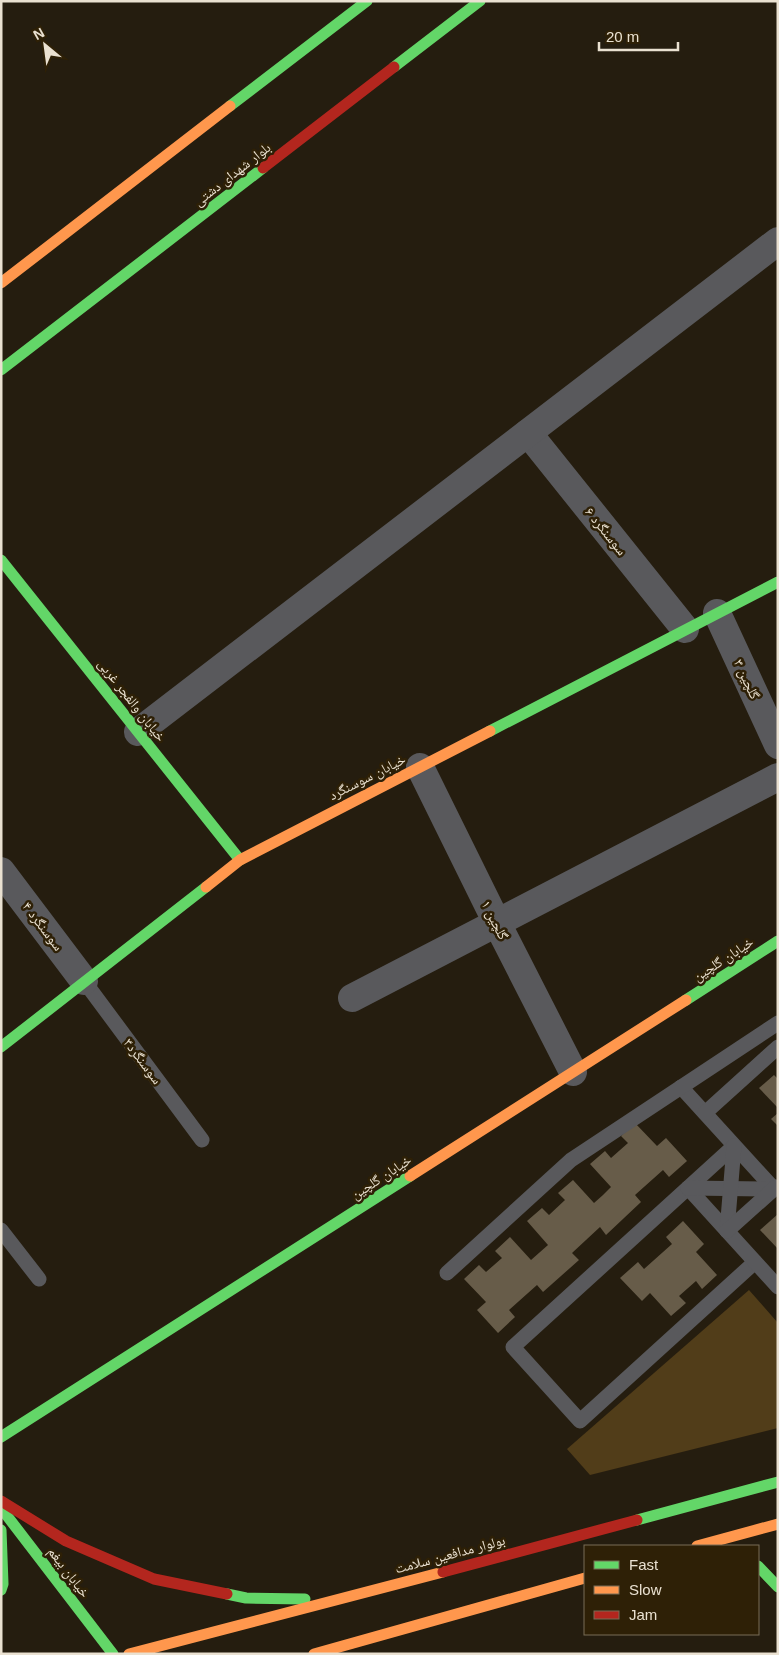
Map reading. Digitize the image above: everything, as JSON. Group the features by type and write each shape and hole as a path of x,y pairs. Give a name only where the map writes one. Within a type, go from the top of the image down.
{"main road":[{"path":"1,283 367,1"},
{"name":"بلوار شهدای دشتی","path":"1,370 480,1"},
{"name":"خیابان والفجر غربی","path":"1,560 240,860"},
{"name":"خیابان سوسنگرد","path":"1,1046 240,860 778,582"},
{"name":"خیابان گلچین","path":"1,1437 778,941"},
{"name":"بولوار مدافعین سلامت","path":"129,1654 778,1482"},
{"path":"1,1501 66,1541 154,1579 246,1598 341,1599"},
{"name":"خیابان بیغم","path":"1,1508 112,1654"},
{"path":"701,1545 778,1524"},
{"path":"1,1530 3,1574 1,1590"},
{"path":"759,1567 778,1587"},
{"path":"314,1654 584,1578"}],"street":[{"path":"138,732 778,241"},
{"name":"سوسنگرد ۶","path":"528,433 685,629"},
{"name":"گلچین ۳","path":"717,613 778,745"},
{"name":"گلچین ۱","path":"420,767 573,1072"},
{"path":"352,998 778,777"},
{"name":"سوسنگرد ۴","path":"1,870 84,981"}],"lane":[{"name":"سوسنگرد۳","path":"84,981 202,1140"},
{"path":"447,1273 571,1160 778,1023"},
{"path":"705,1113 778,1047"},
{"path":"681,1088 734,1146 776,1187"},
{"path":"734,1146 513,1347 580,1421 755,1262"},
{"path":"727,1231 734,1146"},
{"path":"688,1188 776,1187"},
{"path":"727,1231 776,1187"},
{"path":"688,1188 778,1287"},
{"path":"1,1230 39,1279"}],"shaded area":[{"path":"749,1290 778,1323 778,1428 590,1475 567,1449"}],"building":[{"path":"774,1075 778,1079 778,1108 759,1088"},
{"path":"778,1113 778,1126 771,1119"},
{"path":"635,1123 657,1146 666,1138 687,1161 669,1177 663,1170 635,1195 641,1202 606,1235 600,1227 572,1253 579,1260 543,1292 537,1285 509,1310 515,1317 498,1333 477,1310 486,1302 464,1279 479,1265 486,1272 502,1258 495,1251 510,1237 531,1260 548,1245 527,1221 542,1208 549,1215 565,1200 558,1193 573,1180 594,1203 603,1195 611,1187 590,1164 605,1151 611,1158 628,1143 621,1136"},
{"path":"778,1214 778,1249 760,1230"},
{"path":"683,1221 704,1244 696,1252 717,1275 702,1289 696,1281 679,1296 686,1303 671,1316 650,1293 642,1301 620,1278 638,1262 644,1269 672,1244 666,1237"}],"traffic: fast":[{"path":"230,106 367,1"},
{"path":"394,67 480,1"},
{"path":"1,370 263,168"},
{"path":"1,560 240,860"},
{"path":"490,731 778,582"},
{"path":"1,1047 206,887"},
{"path":"686,1000 778,941"},
{"path":"1,1437 410,1176"},
{"path":"637,1520 778,1482"},
{"path":"1,1508 113,1654"},
{"path":"1,1530 3,1584 1,1590"},
{"path":"759,1567 778,1587"},
{"path":"227,1594 246,1598 305,1599"}],"traffic: slow":[{"path":"1,283 230,106"},
{"path":"206,887 240,860 490,731"},
{"path":"410,1176 686,1000"},
{"path":"701,1545 778,1524"},
{"path":"129,1654 443,1572"},
{"path":"314,1654 584,1578"}],"traffic: jam":[{"path":"263,168 394,67"},
{"path":"1,1501 66,1541 154,1579 227,1594"},
{"path":"443,1572 637,1520"}]}
